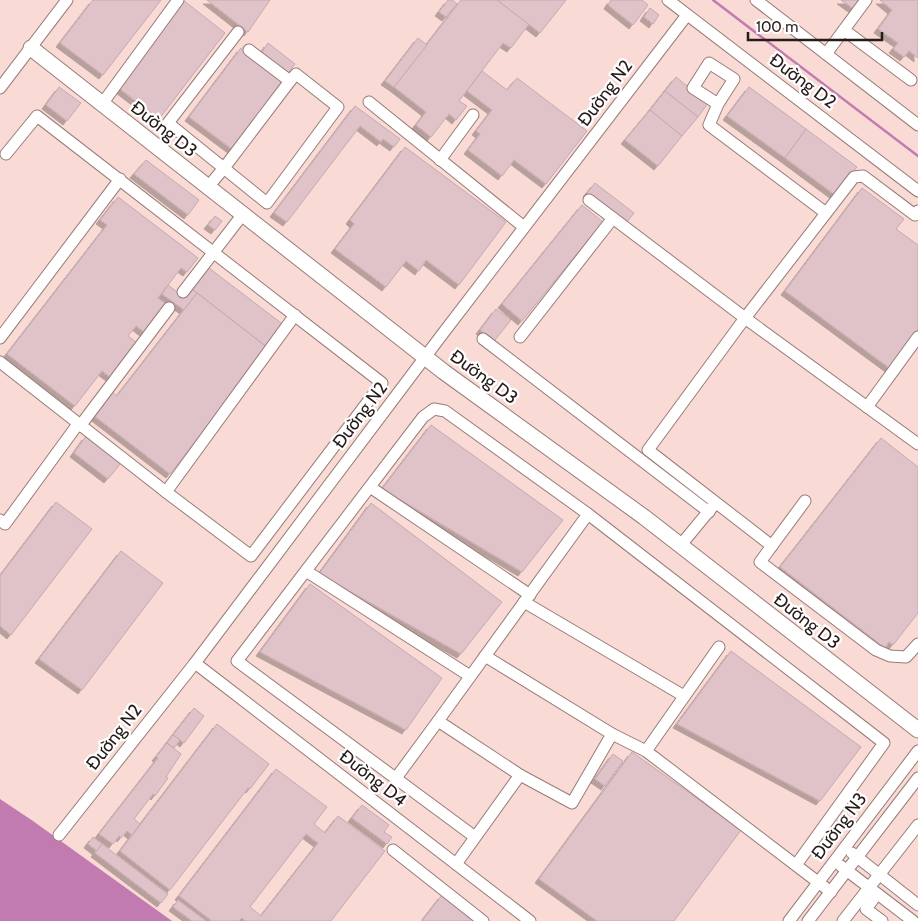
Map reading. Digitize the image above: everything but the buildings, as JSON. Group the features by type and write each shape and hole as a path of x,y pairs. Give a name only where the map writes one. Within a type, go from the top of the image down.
{"main road":[{"name":"Đường D3","path":"31,48 425,357 680,546 918,730"}],"street":[{"path":"0,88 4,75 31,48 67,0"},
{"path":"102,104 178,0"},
{"name":"Đường D2","path":"668,0 918,190"},
{"path":"756,0 918,125"},
{"path":"826,54 866,0"},
{"name":"Đường N2","path":"59,835 195,663 425,357 687,15"},
{"path":"844,30 911,80"},
{"path":"208,187 224,168 296,74 338,107 266,203 224,168 168,123 238,32"},
{"path":"249,50 290,81"},
{"path":"369,102 524,227"},
{"path":"718,104 709,125 826,213"},
{"path":"440,160 473,115"},
{"path":"0,362 79,425 251,556 382,383 37,116 6,154"},
{"path":"712,508 648,450 745,318 854,177 863,176 917,214"},
{"path":"0,338 120,180"},
{"path":"589,200 745,318 918,444"},
{"path":"183,292 243,214"},
{"path":"520,336 613,218"},
{"path":"0,520 5,524 101,395 169,308"},
{"path":"166,492 295,315"},
{"path":"866,406 918,337"},
{"path":"483,339 712,508 772,546"},
{"path":"475,837 237,661 423,417 434,409 440,409 458,421 588,514 884,743 796,865"},
{"path":"370,487 527,598 684,696"},
{"path":"805,501 760,562 876,650 890,656 906,657 918,644"},
{"path":"680,546 712,508"},
{"path":"396,778 588,514"},
{"path":"306,571 470,676"},
{"path":"646,751 719,647"},
{"path":"485,656 612,734 646,751 831,892"},
{"name":"Đường D4","path":"195,663 530,921"},
{"path":"438,721 520,775 572,803 612,734"},
{"name":"Đường N3","path":"788,921 918,751"},
{"path":"456,864 520,775"},
{"name":"Đường N3","path":"808,921 918,778"},
{"path":"882,921 866,910 873,891 879,875 918,824"},
{"path":"845,848 918,905"},
{"path":"393,850 483,921"},
{"path":"834,861 914,921"},
{"path":"843,921 873,891"}],"shaded area":[{"path":"0,799 33,821 172,921 0,921"}],"waterway":[{"path":"713,0 918,156"}]}
